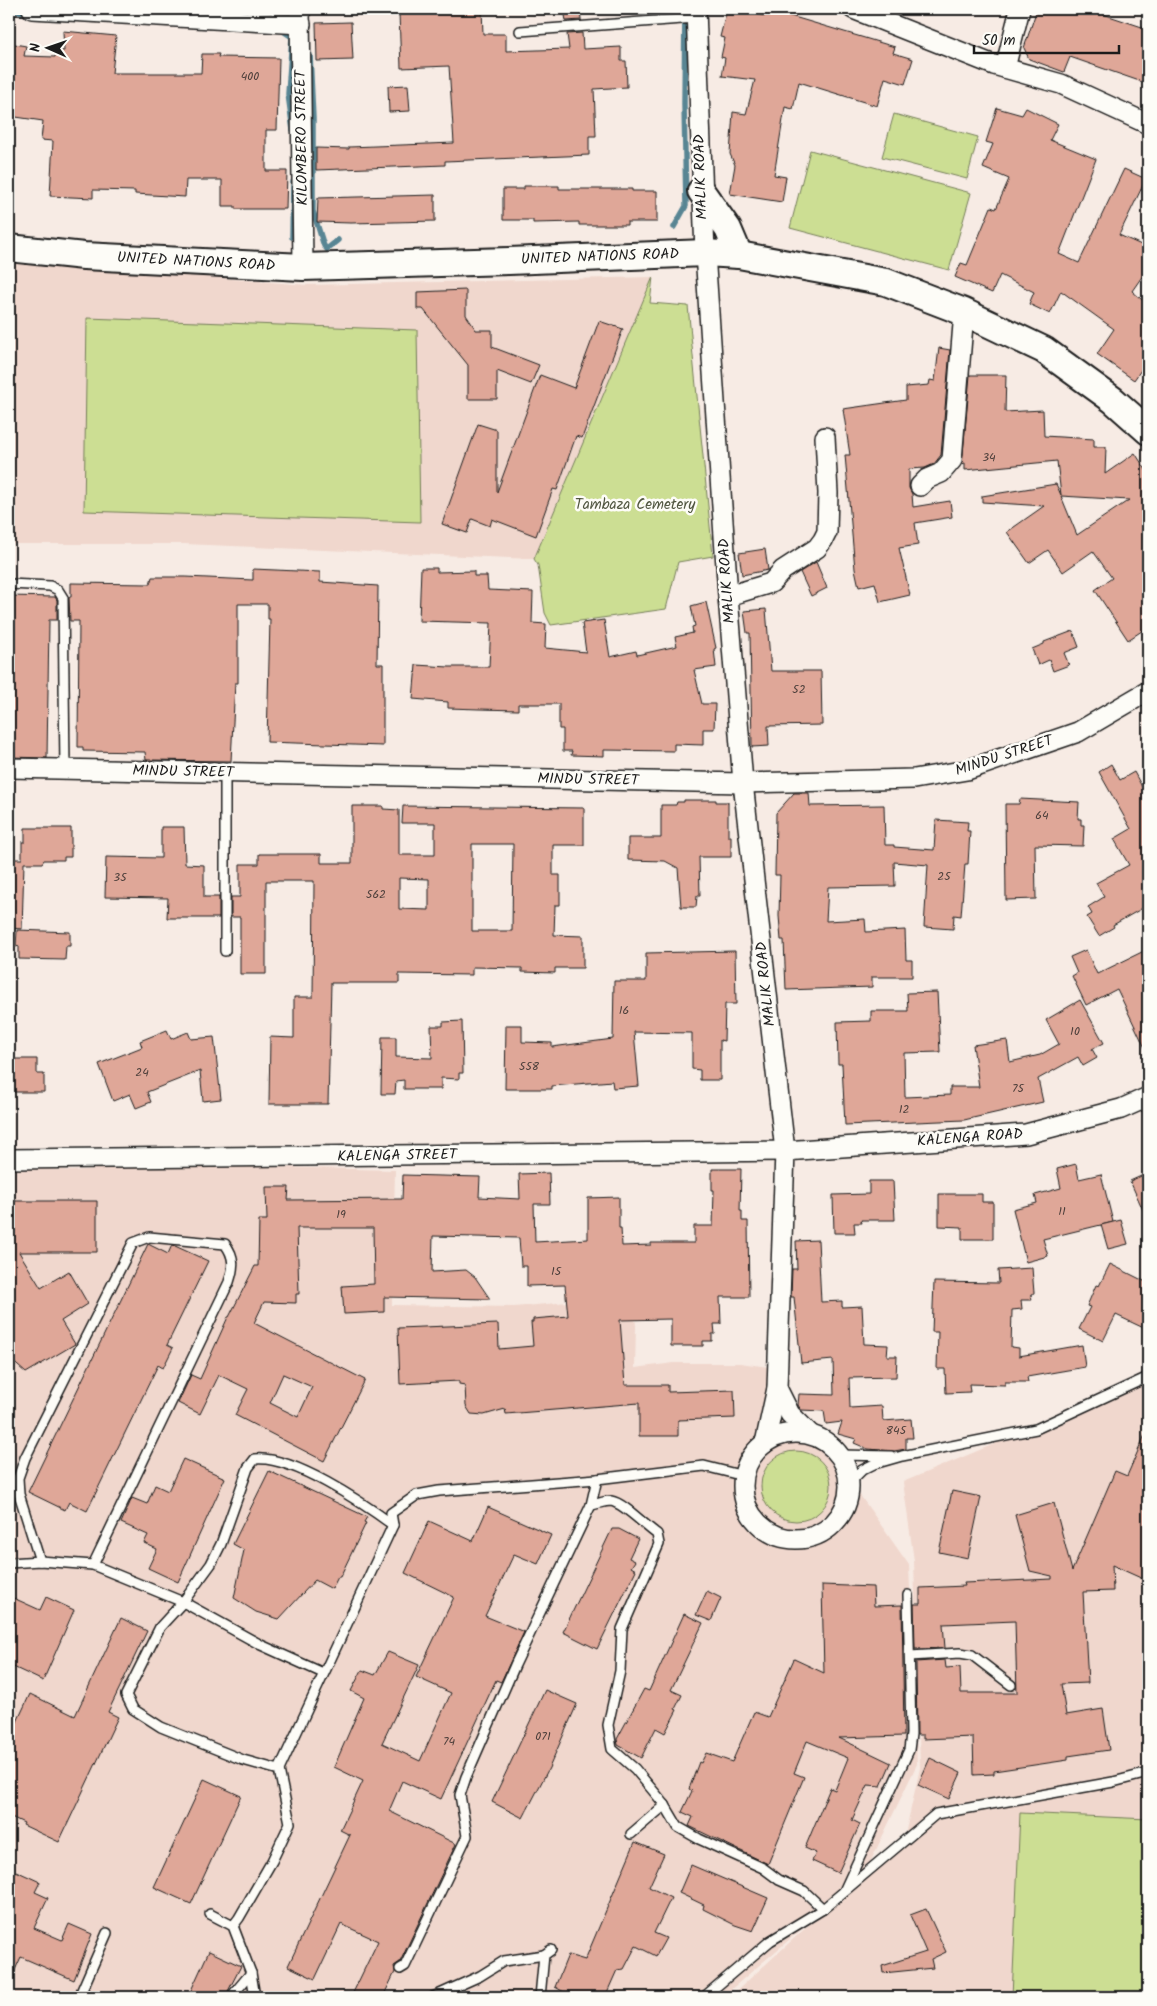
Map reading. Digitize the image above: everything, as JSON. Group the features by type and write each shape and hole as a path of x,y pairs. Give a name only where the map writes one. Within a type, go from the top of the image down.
{"street":[{"path":"32,9 300,16"},
{"path":"853,9 966,55 1061,84 1148,124"},
{"path":"1005,68 1020,9"},
{"name":"MALIK ROAD","path":"696,13 701,191 728,596 744,783 785,1151 777,1388 765,1443"},
{"name":"KILOMBERO STREET","path":"300,16 303,267"},
{"path":"701,191 728,229 739,255"},
{"name":"UNITED NATIONS ROAD","path":"9,248 84,256 303,267 705,253 739,255 886,282 964,312 1044,350 1113,400 1148,432"},
{"path":"920,486 928,479 941,473 952,460 964,312"},
{"path":"728,596 771,583 783,570 817,548 823,540 827,532 828,493 825,437"},
{"name":"MINDU STREET","path":"9,768 744,783 914,779 967,770 1078,732 1148,691"},
{"name":"KALENGA ROAD","path":"785,1151 1026,1134 1121,1109 1148,1096"},
{"name":"KALENGA STREET","path":"9,1159 785,1151"},
{"path":"777,1388 790,1414 810,1434 826,1442 840,1455 848,1477 847,1501 840,1516 829,1528 815,1535 800,1539 784,1538 769,1532 757,1521 748,1508 744,1492 744,1476 751,1458 765,1443 779,1436 794,1433 810,1434"}],"lane":[{"path":"520,31 696,13"},
{"path":"9,584 50,586 58,590 63,598 65,769"},
{"path":"225,773 225,951"},
{"path":"40,1561 19,1494 18,1478 25,1458 133,1243 149,1236 225,1244 230,1251 233,1261 233,1271 229,1282 93,1565"},
{"path":"847,1501 853,1479 862,1470 874,1464 902,1456 1036,1429 1148,1377"},
{"path":"840,1455 902,1456"},
{"path":"279,1770 243,1760 161,1727 133,1709 126,1694 160,1627 184,1602 221,1544 248,1468 255,1459 275,1460 307,1473 351,1495 393,1525"},
{"path":"233,1926 272,1861 290,1823 279,1770 393,1525 392,1513 417,1495 438,1491 597,1479 704,1466 744,1476"},
{"path":"400,1969 405,1966 467,1836 460,1795 466,1776 591,1505 597,1479"},
{"path":"591,1505 611,1501 629,1510 643,1524 657,1534 659,1544 622,1629 620,1671 608,1725 612,1749 635,1769 665,1805 678,1827 699,1839 763,1868 779,1880 804,1891 822,1909"},
{"path":"9,1563 40,1561 93,1565 184,1602 261,1645 324,1673"},
{"path":"843,1892 909,1750 911,1734 908,1595"},
{"path":"910,1656 960,1653 972,1655 1011,1685"},
{"path":"704,1997 770,1941 822,1909 936,1814 1113,1782 1148,1772"},
{"path":"631,1834 665,1805"},
{"path":"210,1914 233,1926 251,1973 255,1997"},
{"path":"79,1997 107,1933"},
{"path":"433,1997 480,1976 504,1961 547,1952 540,1997"},
{"path":"231,1997 251,1973"}],"shaded area":[{"path":"9,261 307,285 653,277 534,559 184,544 9,544"},
{"path":"226,1166 395,1170 392,1305 514,1307 633,1296 636,1326 635,1368 674,1363 740,1363 783,1369 788,1389 798,1407 909,1565 917,1764 865,1873 904,1839 920,1768 914,1561 903,1482 1066,1414 1148,1373 1148,1997 730,1997 837,1899 722,1997 9,1997 9,1169 38,1168 72,1171 124,1167"}],"green space":[{"path":"894,114 978,137 967,179 882,157"},
{"path":"810,150 971,193 949,270 790,228"},
{"name":"Tambaza Cemetery","path":"653,277 650,303 688,306 713,556 678,562 666,609 551,625 545,613 538,565 534,559"},
{"path":"87,318 417,330 420,522 84,511"},
{"path":"803,1451 816,1457 825,1466 829,1472 831,1486 829,1500 821,1511 810,1519 789,1521 782,1519 771,1511 763,1500 761,1479 763,1472 771,1461 782,1453"},
{"path":"1020,1813 1148,1819 1148,1997 1012,1997"}],"building":[{"path":"456,9 482,9 483,34 506,34 506,51 569,49 567,34 582,33 583,49 621,47 621,61 626,61 627,87 594,89 596,136 589,136 589,155 445,161 445,165 316,170 316,148 349,149 349,147 454,143 449,66 401,68 399,13 456,11"},
{"path":"564,9 580,9 581,20 566,21"},
{"path":"727,9 765,16 766,13 776,16 777,12 895,47 893,53 913,59 905,84 885,78 877,106 799,82 793,109 785,107 774,175 786,177 782,202 730,194 735,165 730,154 733,112 746,114 755,80 722,76 725,58 721,57 725,38 720,37"},
{"path":"1037,9 1088,9 1148,29 1148,84 1070,57 1064,72 1029,59 1024,48"},
{"path":"351,22 353,60 317,61 316,23"},
{"path":"63,31 116,36 112,73 201,73 202,54 219,54 218,57 279,58 277,130 266,130 266,171 287,171 286,209 235,209 235,206 222,206 222,180 186,180 185,197 135,194 135,191 93,190 93,198 50,196 53,141 41,140 43,121 9,116 9,43 26,46 24,56 55,57 56,50 64,51"},
{"path":"408,85 410,111 389,112 388,86"},
{"path":"997,108 1022,115 1026,108 1058,124 1050,140 1096,159 1059,254 1079,263 1124,169 1146,179 1119,235 1148,248 1148,268 1132,291 1148,305 1148,360 1134,380 1097,354 1114,329 1061,291 1050,314 1029,304 1034,292 1000,275 992,293 955,277 961,263 967,265 991,207 996,209 1009,179 983,168 993,144 986,142"},
{"path":"524,186 559,186 559,189 657,191 657,222 627,222 627,225 579,225 579,222 533,223 533,220 503,220 503,189 524,189"},
{"path":"435,195 435,221 317,222 318,198"},
{"path":"466,290 466,315 476,330 492,330 492,347 539,365 531,384 497,371 497,399 468,399 468,365 423,309 417,309 417,292"},
{"path":"599,321 623,329 582,438 576,436 557,490 553,489 536,536 492,519 490,526 472,519 467,533 442,524 478,424 497,430 497,492 540,375 574,388"},
{"path":"939,348 950,350 941,455 934,464 925,468 909,469 909,488 912,494 913,507 950,501 952,517 915,523 918,545 899,548 910,595 880,602 875,583 859,587 855,569 845,455 850,455 843,409 906,400 906,387 929,385 930,380 935,381"},
{"path":"970,375 1006,375 1005,412 1043,410 1044,436 1094,439 1094,447 1106,447 1105,474 1135,453 1148,473 1148,627 1128,640 1095,590 1112,578 1093,551 1063,572 1048,550 1029,563 1007,532 1044,506 982,502 982,496 1056,484 1061,495 1057,461 965,470 965,463 962,464","holes":["1061,496 1129,500 1077,535"]},
{"path":"765,549 768,570 742,575 739,553"},
{"path":"816,562 827,588 811,596 800,572"},
{"path":"421,568 437,568 437,572 474,571 474,576 487,576 488,590 533,592 532,623 546,624 545,648 586,652 582,623 604,620 610,657 636,651 637,655 677,646 675,637 693,633 692,627 695,626 691,606 706,602 716,648 714,649 716,667 694,670 702,704 715,704 714,729 703,729 703,745 674,744 674,751 604,750 604,756 571,755 572,751 563,751 563,729 559,729 559,704 518,704 518,710 448,708 448,702 413,699 416,665 489,667 491,623 419,621"},
{"path":"253,569 320,572 320,582 378,586 377,664 383,664 383,746 267,742 270,619 268,619 268,604 238,604 238,683 235,683 231,761 146,760 145,752 83,751 83,747 78,747 79,621 70,621 69,597 71,597 71,583 150,584 152,577 253,580"},
{"path":"9,596 55,597 57,600 57,620 49,620 47,758 9,757"},
{"path":"766,609 771,671 821,671 822,725 768,726 769,746 752,747 750,633 747,633 744,611"},
{"path":"1073,631 1079,647 1064,653 1069,665 1053,671 1049,660 1038,665 1032,649 1044,644 1044,642"},
{"path":"1111,764 1120,780 1134,772 1148,798 1148,905 1113,925 1114,927 1099,936 1087,917 1092,914 1088,907 1104,897 1096,883 1129,865 1114,839 1131,829 1099,772"},
{"path":"794,793 809,793 810,806 884,805 885,845 894,845 894,847 934,850 936,820 968,822 967,831 970,831 968,864 965,864 961,916 954,915 953,929 924,927 928,865 894,862 895,886 828,887 826,921 865,919 866,932 905,930 906,960 912,960 912,977 872,977 872,987 786,990 784,940 781,940 779,916 780,875 775,875 776,813"},
{"path":"1020,799 1079,802 1078,819 1081,819 1081,825 1084,825 1083,846 1035,845 1036,899 1006,900 1005,804 1019,804"},
{"path":"684,800 728,802 728,836 731,836 731,857 699,857 700,896 697,896 696,907 681,907 678,868 665,861 628,860 628,838 661,838 661,805 676,805 677,802 684,802"},
{"path":"352,806 383,806 383,809 399,810 399,855 435,855 435,823 402,823 403,806 584,808 584,845 553,845 553,875 560,875 560,905 555,905 554,935 583,936 583,968 555,968 555,973 522,972 522,968 472,967 472,975 399,974 399,983 331,983 328,1104 269,1104 270,1037 294,1038 294,997 313,997 314,881 266,881 266,974 240,974 240,917 231,917 231,897 240,897 240,864 259,864 259,854 321,854 321,863 352,863","holes":["472,844 513,844 512,931 472,931","399,878 429,879 429,910 399,909"]},
{"path":"161,827 184,827 185,864 204,865 204,897 219,897 219,918 167,918 168,898 105,897 106,857 161,858"},
{"path":"25,828 71,828 71,857 64,857 64,860 44,860 42,863 24,863 22,929 9,928 9,859 22,859 22,842 25,842"},
{"path":"17,930 70,932 70,946 66,946 65,960 19,959 19,946 16,947"},
{"path":"1148,949 1148,1054 1117,989 1086,1005 1072,976 1077,973 1070,957 1086,950 1097,974"},
{"path":"735,951 736,1004 725,1004 724,1041 720,1040 720,1080 700,1080 700,1070 692,1069 692,1033 634,1032 639,1086 613,1088 612,1081 552,1086 552,1089 505,1089 506,1025 522,1025 522,1042 552,1043 552,1047 613,1039 614,981 646,981 646,953"},
{"path":"937,992 940,1052 904,1053 905,1097 950,1095 950,1087 979,1087 973,1045 1007,1040 1010,1062 1040,1055 1059,1044 1046,1020 1080,1000 1104,1043 1092,1049 1097,1058 1083,1066 1078,1057 1038,1079 1043,1102 964,1120 845,1125 842,1064 838,1064 837,1022 871,1021 871,1011 908,1011 907,993"},
{"path":"462,1021 463,1073 459,1073 459,1079 441,1078 441,1089 404,1089 404,1080 396,1081 395,1094 381,1094 382,1037 396,1037 396,1057 432,1058 431,1026 443,1026 443,1022"},
{"path":"167,1030 171,1039 188,1032 191,1039 214,1037 221,1099 203,1101 200,1071 147,1092 151,1102 136,1108 130,1094 113,1101 99,1064 142,1047 140,1041"},
{"path":"9,1059 37,1059 37,1074 44,1074 44,1092 9,1092"},
{"path":"1076,1164 1079,1179 1101,1174 1113,1222 1043,1239 1048,1256 1026,1262 1013,1209 1037,1203 1035,1195 1061,1188 1057,1169"},
{"path":"712,1169 741,1169 740,1211 742,1211 742,1221 748,1221 749,1297 720,1297 721,1324 714,1324 715,1334 712,1334 712,1341 703,1341 703,1346 671,1346 671,1319 620,1320 625,1385 668,1385 668,1392 734,1390 735,1418 678,1420 678,1436 639,1436 639,1403 506,1414 505,1409 484,1415 471,1414 466,1406 465,1385 459,1384 459,1381 400,1384 398,1328 498,1324 499,1349 533,1346 531,1322 533,1322 533,1319 568,1316 565,1285 527,1286 527,1266 521,1266 519,1238 433,1236 432,1272 466,1270 475,1277 490,1299 384,1297 384,1312 344,1314 342,1286 374,1284 373,1228 297,1228 299,1294 296,1294 296,1303 264,1302 254,1323 365,1380 324,1461 235,1415 248,1389 219,1375 200,1414 178,1403 191,1375 200,1379 228,1317 255,1266 258,1266 259,1220 267,1220 266,1187 289,1187 288,1200 402,1199 403,1175 480,1177 479,1197 520,1199 519,1174 549,1173 550,1204 534,1204 535,1242 588,1239 588,1198 619,1197 619,1228 621,1228 622,1246 651,1245 651,1243 694,1243 694,1226 713,1226 714,1190 712,1190","holes":["283,1374 312,1387 298,1417 270,1403"]},
{"path":"1148,1173 1148,1221 1130,1181"},
{"path":"869,1181 893,1181 895,1220 861,1220 862,1223 854,1223 855,1233 834,1233 833,1195 869,1194"},
{"path":"939,1194 982,1194 982,1202 993,1202 993,1239 962,1239 962,1227 939,1226"},
{"path":"9,1201 97,1201 97,1252 19,1252 41,1288 69,1271 88,1304 61,1321 75,1344 26,1373 9,1358"},
{"path":"1121,1220 1128,1244 1108,1249 1101,1225"},
{"path":"818,1240 821,1302 842,1301 842,1307 862,1306 864,1344 888,1345 887,1356 897,1356 896,1377 849,1378 850,1408 882,1406 883,1421 911,1419 913,1438 906,1438 906,1449 894,1451 868,1449 854,1443 856,1439 838,1434 842,1422 826,1424 824,1411 801,1410 798,1405 799,1394 834,1395 833,1360 801,1363 794,1297 791,1297 792,1269 797,1269 796,1241"},
{"path":"148,1244 168,1254 172,1245 208,1261 167,1345 173,1348 163,1368 158,1365 87,1511 69,1502 65,1510 28,1492"},
{"path":"1110,1264 1148,1283 1148,1330 1116,1315 1103,1341 1079,1329 1090,1307 1087,1306 1096,1285 1099,1286"},
{"path":"1032,1268 1034,1293 1031,1294 1032,1300 1021,1300 1022,1309 1012,1310 1011,1347 1019,1348 1019,1356 1082,1345 1085,1367 1027,1377 1028,1382 1005,1382 1005,1385 969,1384 970,1392 946,1393 945,1369 937,1369 938,1332 932,1332 934,1282 999,1283 998,1270"},
{"path":"1148,1428 1148,1566 1143,1579 1112,1565 1113,1591 1083,1592 1088,1683 1061,1684 1066,1715 1103,1709 1109,1750 1068,1756 1068,1760 994,1771 994,1774 974,1775 973,1737 923,1739 923,1735 917,1735 916,1662 945,1660 946,1668 960,1667 961,1693 1017,1693 1015,1621 943,1624 945,1648 915,1649 914,1604 920,1604 920,1588 965,1586 964,1583 1052,1579 1052,1576 1030,1571 1015,1515 1054,1503 1072,1571 1115,1471 1127,1476"},
{"path":"183,1459 225,1478 178,1582 148,1568 157,1549 144,1543 148,1535 121,1523 132,1498 147,1504 155,1485 168,1491"},
{"path":"269,1471 367,1517 364,1522 366,1523 340,1577 338,1577 332,1589 315,1580 279,1619 256,1612 234,1598 244,1550 233,1544"},
{"path":"952,1491 981,1497 968,1558 939,1552"},
{"path":"488,1507 551,1535 538,1564 514,1554 485,1616 524,1632 501,1682 496,1680 441,1799 402,1781 389,1811 456,1844 400,1962 394,1966 395,1972 383,1997 351,1997 378,1941 341,1924 315,1979 288,1966 350,1835 340,1830 363,1781 334,1767 364,1698 351,1691 362,1670 375,1675 388,1652 419,1665 382,1743 420,1761 451,1693 416,1677 454,1597 405,1573 429,1521 473,1541"},
{"path":"612,1529 619,1529 638,1539 629,1558 635,1561 631,1567 636,1570 597,1649 563,1632"},
{"path":"822,1585 873,1587 874,1606 902,1605 904,1736 839,1738 891,1763 881,1786 868,1785 852,1820 860,1824 838,1873 812,1861 816,1853 805,1848 830,1788 835,1790 848,1758 807,1741 794,1773 804,1777 768,1864 689,1826 693,1817 682,1812 692,1791 689,1789 699,1762 701,1763 706,1753 732,1762 754,1712 768,1717 794,1659 824,1673"},
{"path":"707,1591 721,1598 711,1621 696,1615"},
{"path":"9,1596 40,1610 46,1597 74,1610 43,1681 9,1665"},
{"path":"684,1614 703,1623 671,1690 682,1695 675,1709 677,1710 665,1733 656,1728 641,1758 618,1745 617,1739 644,1689 649,1691"},
{"path":"121,1618 147,1631 108,1712 118,1717 59,1842 23,1825 24,1823 9,1816 9,1739 30,1694 75,1716"},
{"path":"545,1690 577,1704 549,1768 523,1818 492,1802"},
{"path":"930,1758 961,1773 949,1799 918,1785"},
{"path":"204,1779 241,1796 191,1904 154,1887"},
{"path":"635,1842 664,1854 649,1887 671,1898 654,1933 666,1938 656,1956 636,1946 624,1969 617,1970 605,1997 573,1997 555,1987 568,1955 585,1960"},
{"path":"691,1865 768,1898 753,1931 735,1925 703,1909 704,1905 679,1893"},
{"path":"16,1871 40,1882 35,1892 48,1898 34,1928 62,1940 69,1924 92,1934 74,1980 21,1957 9,1983 9,1888"},
{"path":"926,1909 946,1952 931,1959 933,1968 883,1973 882,1966 926,1952 910,1915"},
{"path":"209,1951 241,1966 225,1997 188,1997"}],"waterway":[{"path":"674,227 686,206 685,9"},
{"path":"9,10 30,13"},
{"path":"280,29 292,37 288,94 293,130"},
{"path":"310,55 313,119 313,211 324,246 327,249 338,240"},
{"path":"292,237 293,182"}]}
